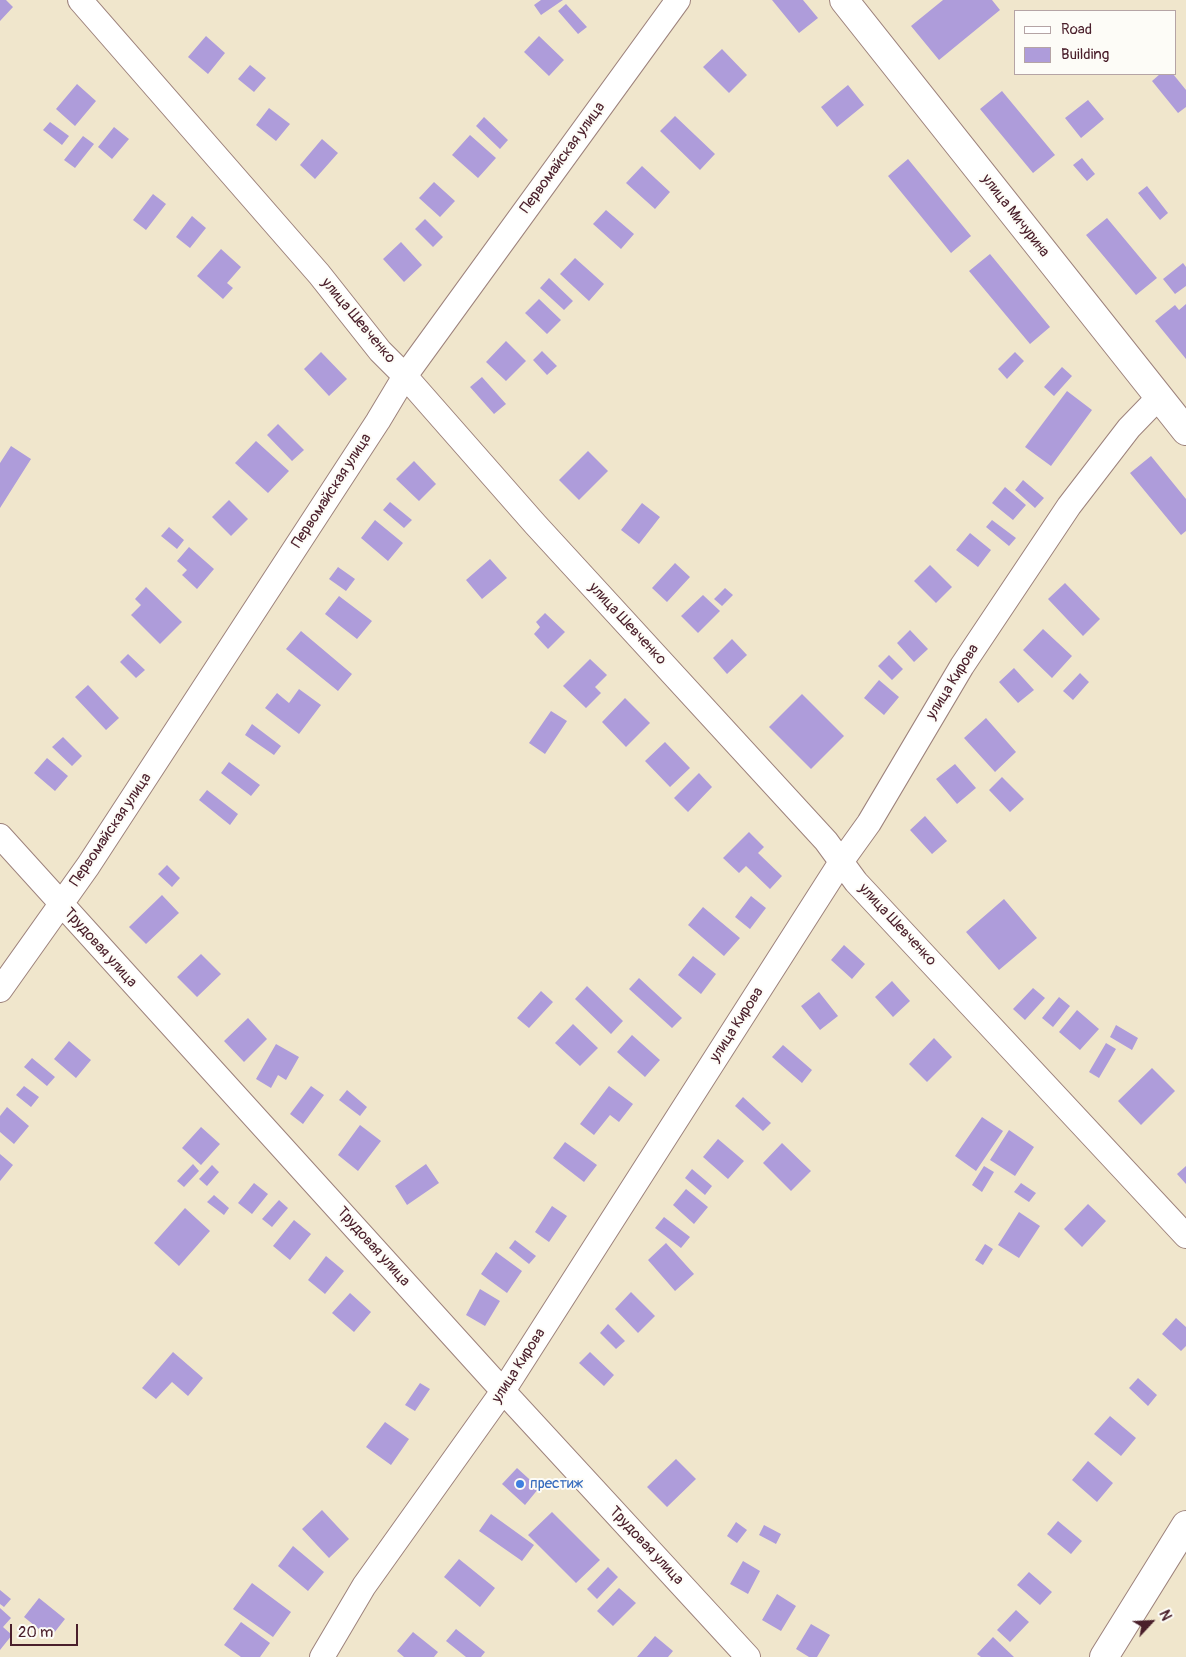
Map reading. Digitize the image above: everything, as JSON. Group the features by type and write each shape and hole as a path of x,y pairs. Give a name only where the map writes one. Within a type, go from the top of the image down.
{"street":[{"name":"улица Шевченко","path":"80,0 312,267 380,352 405,376 535,524 826,841 856,882 1186,1236"},
{"name":"Первомайская улица","path":"0,990 88,866 372,430 405,376 678,0"},
{"name":"улица Мичурина","path":"844,0 1186,431"},
{"name":"улица Кирова","path":"322,1657 364,1586 503,1391 841,862 869,823 962,666 1069,506 1130,428 1159,397"},
{"name":"Трудовая улица","path":"0,836 503,1391 748,1657"},
{"path":"1104,1657 1186,1525"}],"building":[{"path":"0,0 6,0 13,7 0,21"},
{"path":"541,0 563,0 541,15 534,5"},
{"path":"772,0 803,0 818,18 799,33"},
{"path":"943,0 992,0 1000,10 939,60 911,26"},
{"path":"566,4 587,27 578,34 558,11"},
{"path":"206,36 225,53 208,74 188,57"},
{"path":"539,36 564,60 549,76 524,52"},
{"path":"722,49 747,75 729,93 703,67"},
{"path":"250,65 266,78 254,92 238,79"},
{"path":"1159,75 1174,75 1186,90 1186,107 1178,113 1152,81"},
{"path":"77,84 96,101 75,126 56,109"},
{"path":"848,85 864,105 837,127 821,107"},
{"path":"1002,91 1055,155 1033,173 980,109"},
{"path":"1088,100 1104,119 1081,138 1065,118"},
{"path":"269,108 290,124 276,141 256,125"},
{"path":"675,116 715,154 700,170 660,131"},
{"path":"484,117 508,140 500,149 476,126"},
{"path":"50,122 69,136 62,145 43,130"},
{"path":"114,127 129,139 112,159 98,147"},
{"path":"470,135 496,158 478,178 452,155"},
{"path":"83,136 94,144 75,168 64,160"},
{"path":"322,139 338,153 315,179 300,165"},
{"path":"1082,158 1095,174 1087,181 1073,165"},
{"path":"908,159 971,236 951,253 888,176"},
{"path":"642,166 670,192 655,209 626,183"},
{"path":"434,182 455,201 440,217 419,198"},
{"path":"1147,186 1168,213 1160,220 1138,193"},
{"path":"153,194 166,204 146,230 133,220"},
{"path":"606,210 634,234 621,249 593,224"},
{"path":"192,216 206,228 190,248 176,237"},
{"path":"1107,218 1157,278 1136,295 1086,235"},
{"path":"425,219 443,237 433,247 415,229"},
{"path":"401,242 422,265 404,282 383,259"},
{"path":"221,249 241,267 227,283 233,288 223,299 197,276"},
{"path":"990,254 1050,327 1030,344 969,271"},
{"path":"575,258 604,284 589,301 560,274"},
{"path":"1183,263 1186,267 1186,286 1175,294 1163,279"},
{"path":"549,278 573,301 564,310 540,288"},
{"path":"539,299 561,320 547,334 525,313"},
{"path":"1186,304 1186,359 1155,321 1175,305 1179,310"},
{"path":"506,341 526,361 506,381 486,362"},
{"path":"542,351 557,366 547,375 533,360"},
{"path":"321,352 347,379 329,396 304,369"},
{"path":"1015,352 1024,361 1007,379 998,369"},
{"path":"1062,367 1072,376 1054,396 1044,387"},
{"path":"482,377 506,404 494,414 470,387"},
{"path":"1067,391 1092,410 1051,466 1025,447"},
{"path":"278,424 304,450 292,461 267,435"},
{"path":"256,441 289,471 268,493 235,463"},
{"path":"11,446 31,459 0,508 0,463"},
{"path":"588,451 608,471 579,500 559,480"},
{"path":"1151,456 1186,499 1186,531 1181,535 1130,473"},
{"path":"414,461 436,484 419,501 396,479"},
{"path":"1023,480 1044,498 1035,508 1015,490"},
{"path":"1005,487 1026,505 1013,520 992,503"},
{"path":"229,500 248,519 231,536 212,517"},
{"path":"390,502 412,520 404,528 383,510"},
{"path":"642,503 660,517 639,544 621,530"},
{"path":"375,520 403,543 388,561 361,538"},
{"path":"992,520 1016,538 1009,546 986,527"},
{"path":"169,527 184,540 177,549 161,536"},
{"path":"970,533 991,550 978,567 956,550"},
{"path":"189,547 214,569 197,589 182,575 187,570 177,561"},
{"path":"490,559 507,578 482,599 466,580"},
{"path":"675,563 690,577 667,602 652,588"},
{"path":"930,565 952,587 936,603 914,581"},
{"path":"338,567 355,579 346,591 329,579"},
{"path":"1065,583 1100,619 1083,636 1048,599"},
{"path":"146,587 182,622 160,644 131,615 141,605 135,599"},
{"path":"725,588 733,595 722,606 714,599"},
{"path":"703,595 720,611 698,633 681,616"},
{"path":"339,596 372,621 357,639 325,614"},
{"path":"545,613 565,632 548,649 534,634 540,627 536,622"},
{"path":"1043,629 1072,656 1052,678 1023,650"},
{"path":"910,630 928,649 914,662 897,643"},
{"path":"301,631 352,674 338,691 286,649"},
{"path":"732,639 747,655 727,674 713,658"},
{"path":"128,654 145,670 136,678 120,662"},
{"path":"889,655 903,669 892,680 878,666"},
{"path":"590,659 607,675 595,687 601,693 586,708 563,686"},
{"path":"1014,668 1034,690 1018,703 999,682"},
{"path":"1080,673 1089,682 1073,700 1063,691"},
{"path":"879,680 899,697 884,715 864,698"},
{"path":"88,685 119,718 106,730 75,697"},
{"path":"299,689 321,705 299,734 265,708 277,693 289,703"},
{"path":"802,694 844,736 811,769 769,727"},
{"path":"625,698 650,723 626,747 602,722"},
{"path":"551,711 567,721 545,754 529,743"},
{"path":"986,718 1016,752 995,772 964,738"},
{"path":"252,724 281,746 274,755 245,735"},
{"path":"63,737 82,756 72,766 52,747"},
{"path":"665,742 690,768 670,787 645,761"},
{"path":"47,758 68,776 55,791 34,773"},
{"path":"229,762 260,785 251,796 221,773"},
{"path":"955,764 976,788 957,804 936,779"},
{"path":"699,773 712,787 688,812 674,798"},
{"path":"1002,777 1024,799 1010,812 989,790"},
{"path":"207,790 238,814 230,825 199,800"},
{"path":"925,816 947,841 932,854 910,830"},
{"path":"749,832 764,847 758,853 782,876 770,889 746,866 739,873 723,858"},
{"path":"167,865 180,878 172,887 158,874"},
{"path":"162,895 179,913 146,944 129,927"},
{"path":"751,896 766,908 750,929 735,917"},
{"path":"1004,899 1037,938 999,970 966,932"},
{"path":"703,907 740,938 724,956 688,925"},
{"path":"844,945 865,964 852,979 831,960"},
{"path":"201,954 221,974 197,997 177,977"},
{"path":"693,956 716,974 701,994 678,975"},
{"path":"639,978 682,1018 672,1028 629,989"},
{"path":"892,981 910,1001 893,1017 875,997"},
{"path":"587,986 623,1021 611,1034 575,999"},
{"path":"1033,988 1045,998 1025,1020 1013,1009"},
{"path":"541,991 553,1002 529,1028 517,1018"},
{"path":"819,992 838,1016 820,1030 801,1006"},
{"path":"1059,997 1070,1006 1053,1027 1042,1018"},
{"path":"1077,1010 1099,1029 1080,1050 1059,1032"},
{"path":"248,1018 267,1039 244,1062 224,1041"},
{"path":"573,1024 598,1048 580,1066 555,1043"},
{"path":"1116,1025 1138,1038 1132,1050 1110,1037"},
{"path":"632,1035 660,1060 645,1077 617,1052"},
{"path":"934,1038 952,1057 927,1082 909,1064"},
{"path":"69,1041 91,1060 76,1078 54,1059"},
{"path":"1106,1043 1116,1049 1099,1078 1089,1072"},
{"path":"276,1044 299,1057 286,1080 278,1075 271,1088 256,1079"},
{"path":"783,1045 812,1070 802,1083 772,1057"},
{"path":"32,1058 55,1077 47,1086 24,1067"},
{"path":"1152,1068 1175,1091 1141,1125 1118,1101"},
{"path":"24,1086 39,1097 31,1107 16,1095"},
{"path":"311,1086 324,1095 303,1124 290,1114"},
{"path":"609,1086 633,1104 619,1122 610,1115 594,1135 580,1124"},
{"path":"347,1090 367,1107 360,1116 339,1100"},
{"path":"743,1097 771,1123 763,1131 735,1106"},
{"path":"7,1107 29,1126 14,1144 0,1132 0,1116"},
{"path":"982,1117 1003,1131 976,1171 955,1156"},
{"path":"360,1125 381,1141 358,1171 338,1155"},
{"path":"201,1127 220,1144 201,1165 182,1148"},
{"path":"1009,1130 1034,1147 1015,1176 990,1160"},
{"path":"718,1139 744,1161 728,1179 703,1157"},
{"path":"565,1142 597,1165 584,1182 553,1158"},
{"path":"782,1143 811,1171 791,1191 763,1163"},
{"path":"0,1154 13,1165 0,1181"},
{"path":"193,1164 199,1171 184,1187 177,1181"},
{"path":"426,1164 439,1183 407,1205 395,1186"},
{"path":"212,1165 219,1172 207,1186 199,1179"},
{"path":"984,1166 994,1172 982,1192 972,1185"},
{"path":"1186,1166 1186,1184 1177,1174"},
{"path":"692,1169 712,1186 705,1195 685,1178"},
{"path":"254,1183 268,1194 252,1214 238,1203"},
{"path":"1021,1183 1036,1193 1029,1202 1014,1192"},
{"path":"686,1189 708,1207 694,1224 673,1205"},
{"path":"214,1195 229,1208 224,1215 207,1202"},
{"path":"279,1200 288,1208 272,1227 262,1219"},
{"path":"1088,1204 1106,1221 1082,1247 1064,1229"},
{"path":"552,1206 567,1216 549,1242 535,1232"},
{"path":"185,1208 210,1231 179,1266 154,1243"},
{"path":"1019,1212 1040,1226 1019,1258 998,1245"},
{"path":"664,1217 690,1237 681,1248 655,1228"},
{"path":"294,1220 311,1234 290,1260 273,1246"},
{"path":"515,1240 536,1256 529,1264 509,1248"},
{"path":"666,1243 694,1274 675,1291 648,1260"},
{"path":"985,1244 993,1249 983,1265 975,1260"},
{"path":"496,1252 522,1271 507,1293 481,1274"},
{"path":"326,1256 344,1271 325,1294 308,1280"},
{"path":"480,1289 500,1301 485,1326 466,1315"},
{"path":"631,1292 655,1316 638,1333 615,1309"},
{"path":"350,1293 371,1312 354,1332 332,1313"},
{"path":"1176,1318 1186,1327 1186,1346 1181,1351 1162,1334"},
{"path":"608,1324 625,1341 616,1349 600,1333"},
{"path":"173,1352 203,1378 188,1396 172,1382 156,1399 142,1388"},
{"path":"590,1352 614,1375 604,1386 579,1363"},
{"path":"1138,1378 1157,1395 1148,1406 1129,1388"},
{"path":"420,1383 430,1389 415,1411 405,1405"},
{"path":"1110,1416 1136,1438 1121,1456 1094,1434"},
{"path":"385,1422 409,1439 391,1465 366,1447"},
{"path":"676,1459 696,1479 667,1507 647,1487"},
{"path":"1088,1461 1113,1483 1097,1502 1072,1480"},
{"path":"517,1468 539,1488 525,1505 502,1484"},
{"path":"322,1510 349,1539 329,1558 302,1529"},
{"path":"552,1512 600,1560 576,1583 528,1535"},
{"path":"491,1514 534,1545 522,1561 479,1531"},
{"path":"1058,1521 1082,1541 1071,1554 1047,1534"},
{"path":"736,1522 747,1530 737,1543 727,1536"},
{"path":"764,1525 781,1534 776,1544 759,1535"},
{"path":"293,1546 324,1572 308,1591 278,1566"},
{"path":"459,1559 495,1588 480,1607 444,1577"},
{"path":"743,1561 760,1571 748,1594 730,1584"},
{"path":"608,1567 618,1577 597,1599 587,1589"},
{"path":"1029,1572 1052,1592 1040,1605 1017,1585"},
{"path":"252,1583 291,1612 273,1637 233,1609"},
{"path":"619,1588 636,1603 613,1626 597,1611"},
{"path":"0,1590 11,1599 4,1607 0,1604"},
{"path":"777,1594 796,1606 781,1631 762,1620"},
{"path":"39,1598 65,1619 50,1638 24,1617"},
{"path":"0,1608 11,1618 3,1627 12,1635 0,1650"},
{"path":"1016,1610 1029,1622 1010,1642 997,1630"},
{"path":"241,1622 270,1643 260,1657 241,1657 224,1645"},
{"path":"811,1624 830,1635 817,1657 809,1657 796,1649"},
{"path":"456,1629 485,1652 481,1657 466,1657 446,1641"},
{"path":"413,1632 438,1652 434,1657 404,1657 397,1651"},
{"path":"655,1636 673,1651 668,1657 637,1657"},
{"path":"993,1637 1014,1657 981,1657 977,1654"}],"place":[{"name":"престиж","path":"520,1484"}]}
